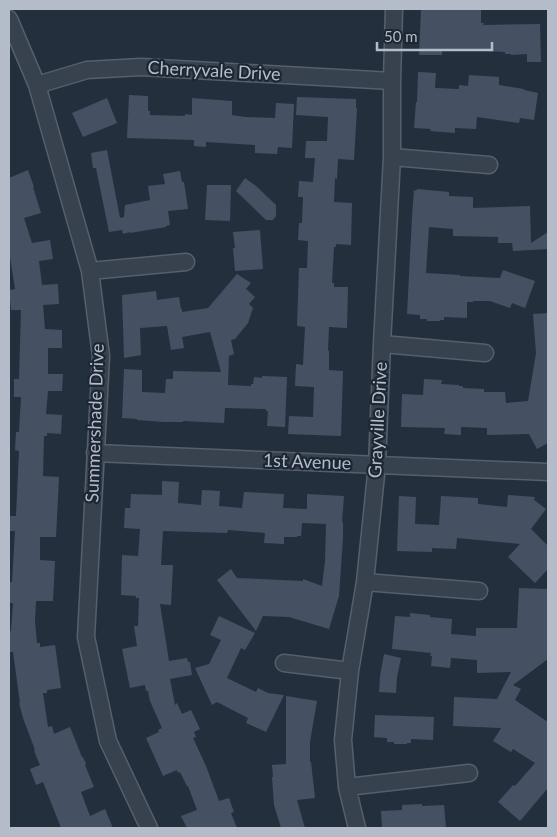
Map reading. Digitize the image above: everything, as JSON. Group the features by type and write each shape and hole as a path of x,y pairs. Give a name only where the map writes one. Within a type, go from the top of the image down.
{"street":[{"name":"Grayville Drive","path":"357,828 347,787 343,740 350,671 365,582 377,465 392,157 394,9"},
{"name":"Summershade Drive","path":"9,19 38,85 90,271 101,356 86,637 108,741 149,828"},
{"name":"Cherryvale Drive","path":"38,85 87,70 141,67 392,82"},
{"path":"392,157 489,165"},
{"path":"90,271 186,262"},
{"path":"382,344 485,353"},
{"name":"1st Avenue","path":"95,453 548,472"},
{"path":"365,582 479,591"},
{"path":"284,663 350,671"},
{"path":"347,787 469,773"}],"building":[{"path":"421,9 481,9 481,23 484,23 483,25 540,24 541,62 527,62 527,54 511,55 505,54 505,52 442,49 442,55 419,55"},
{"path":"418,72 436,73 435,88 459,89 459,85 468,86 469,75 499,77 499,85 538,93 534,120 520,118 519,123 477,117 476,129 455,128 455,133 414,128"},
{"path":"129,95 148,96 148,111 150,111 150,115 192,115 192,98 232,101 232,115 245,117 275,118 276,103 294,104 292,148 278,147 277,154 255,153 255,145 206,142 206,147 194,146 194,140 127,138"},
{"path":"297,97 356,99 354,160 338,159 337,179 335,178 334,202 352,203 351,245 336,244 336,247 334,247 332,283 334,283 334,287 348,287 347,328 329,327 329,370 343,371 341,436 288,434 289,416 313,417 314,387 295,386 296,364 303,365 305,327 297,326 299,268 307,268 308,241 298,240 299,223 302,223 303,197 298,197 299,181 313,182 315,158 305,158 306,141 327,141 328,117 296,115"},
{"path":"107,98 117,123 83,137 72,113"},
{"path":"107,150 120,218 124,217 125,205 150,200 148,186 165,184 163,174 180,171 182,182 184,182 188,209 168,211 170,225 166,227 123,234 122,230 109,232 96,168 93,168 91,153"},
{"path":"28,170 41,213 24,218 32,243 50,240 53,259 39,261 42,285 58,284 59,304 43,305 45,329 62,330 62,348 48,348 48,374 63,374 62,391 48,391 46,414 62,415 61,434 47,433 47,436 44,436 43,476 59,477 56,537 40,537 40,560 55,561 53,601 36,601 35,622 37,643 40,643 40,647 55,645 61,688 47,690 47,693 43,693 48,727 52,726 54,734 70,727 86,764 94,787 81,792 90,816 105,809 113,828 61,828 43,782 36,785 30,769 40,765 23,718 19,703 13,652 9,652 9,632 11,631 13,603 9,603 9,582 12,582 15,531 9,531 9,516 16,516 19,451 15,450 16,432 19,432 21,397 14,397 14,379 19,379 21,310 11,310 9,290 15,289 9,250 9,178"},
{"path":"245,178 276,205 276,216 273,220 266,220 236,191"},
{"path":"207,185 231,185 230,221 205,220"},
{"path":"417,189 449,192 449,196 473,197 473,208 530,206 531,243 548,232 548,249 513,251 512,243 498,243 498,237 453,236 453,229 429,227 426,273 500,278 503,270 535,281 525,308 512,303 510,308 490,301 473,301 467,302 467,318 444,317 444,320 440,321 427,321 427,319 420,319 420,315 407,314 414,190 416,191"},
{"path":"260,230 263,269 235,271 233,232"},
{"path":"237,274 251,283 246,289 255,297 249,304 253,308 248,323 235,339 231,340 234,354 229,356 228,385 251,386 254,377 287,377 285,427 267,426 268,411 266,409 225,408 224,423 164,422 122,418 124,369 142,370 142,392 165,393 166,379 173,379 173,371 221,372 210,332 182,337 184,348 171,350 167,326 140,328 141,355 124,358 122,295 156,291 157,300 179,297 182,312 208,308"},
{"path":"548,313 548,443 537,449 529,434 487,435 487,428 461,427 461,435 444,434 445,428 401,427 402,394 423,395 424,379 442,380 441,384 459,385 463,386 463,388 484,389 484,392 505,392 506,403 528,401 536,353 533,314"},
{"path":"162,481 179,482 178,503 201,505 202,490 220,491 219,506 242,508 244,492 284,494 283,508 307,509 307,494 344,496 339,596 329,629 289,617 263,616 256,631 217,580 231,569 237,578 303,581 303,579 322,586 326,524 302,523 301,536 284,537 284,544 264,543 265,533 228,530 227,533 163,531 161,565 173,565 171,605 160,604 169,661 187,658 188,662 190,662 192,675 170,679 175,705 177,703 182,714 191,710 200,729 194,732 196,737 193,738 219,801 229,798 234,812 231,813 237,828 187,828 181,816 197,810 188,786 177,770 163,776 146,738 159,732 158,730 162,728 145,685 130,688 122,649 137,646 134,626 138,626 139,598 121,595 122,555 138,556 140,529 124,528 125,508 130,508 131,494 162,495"},
{"path":"508,495 535,497 534,500 546,509 531,529 548,546 548,569 535,583 508,557 520,544 457,538 456,549 432,548 432,552 397,551 399,496 416,497 415,524 439,525 441,496 478,498 478,504 507,507"},
{"path":"519,588 548,589 548,659 513,685 521,689 515,700 548,722 548,788 520,821 498,802 535,763 513,749 511,752 493,741 501,728 453,726 454,697 497,699 511,672 477,673 477,660 451,658 450,668 431,666 431,653 392,649 395,616 410,617 410,613 452,619 451,634 476,636 476,628 517,628"},
{"path":"219,616 255,633 245,650 241,648 227,678 256,692 258,688 268,693 284,695 266,732 246,723 248,718 217,702 212,705 195,668 209,664 221,640 210,635"},
{"path":"384,654 401,658 396,693 379,692"},
{"path":"286,696 317,701 310,742 310,762 315,798 297,800 305,828 281,828 274,805 272,765 286,764"},
{"path":"375,715 434,717 433,740 411,739 411,743 394,744 394,742 387,742 387,738 374,737"},
{"path":"422,804 422,806 444,805 446,828 382,828 381,811 402,810 402,805"}]}
